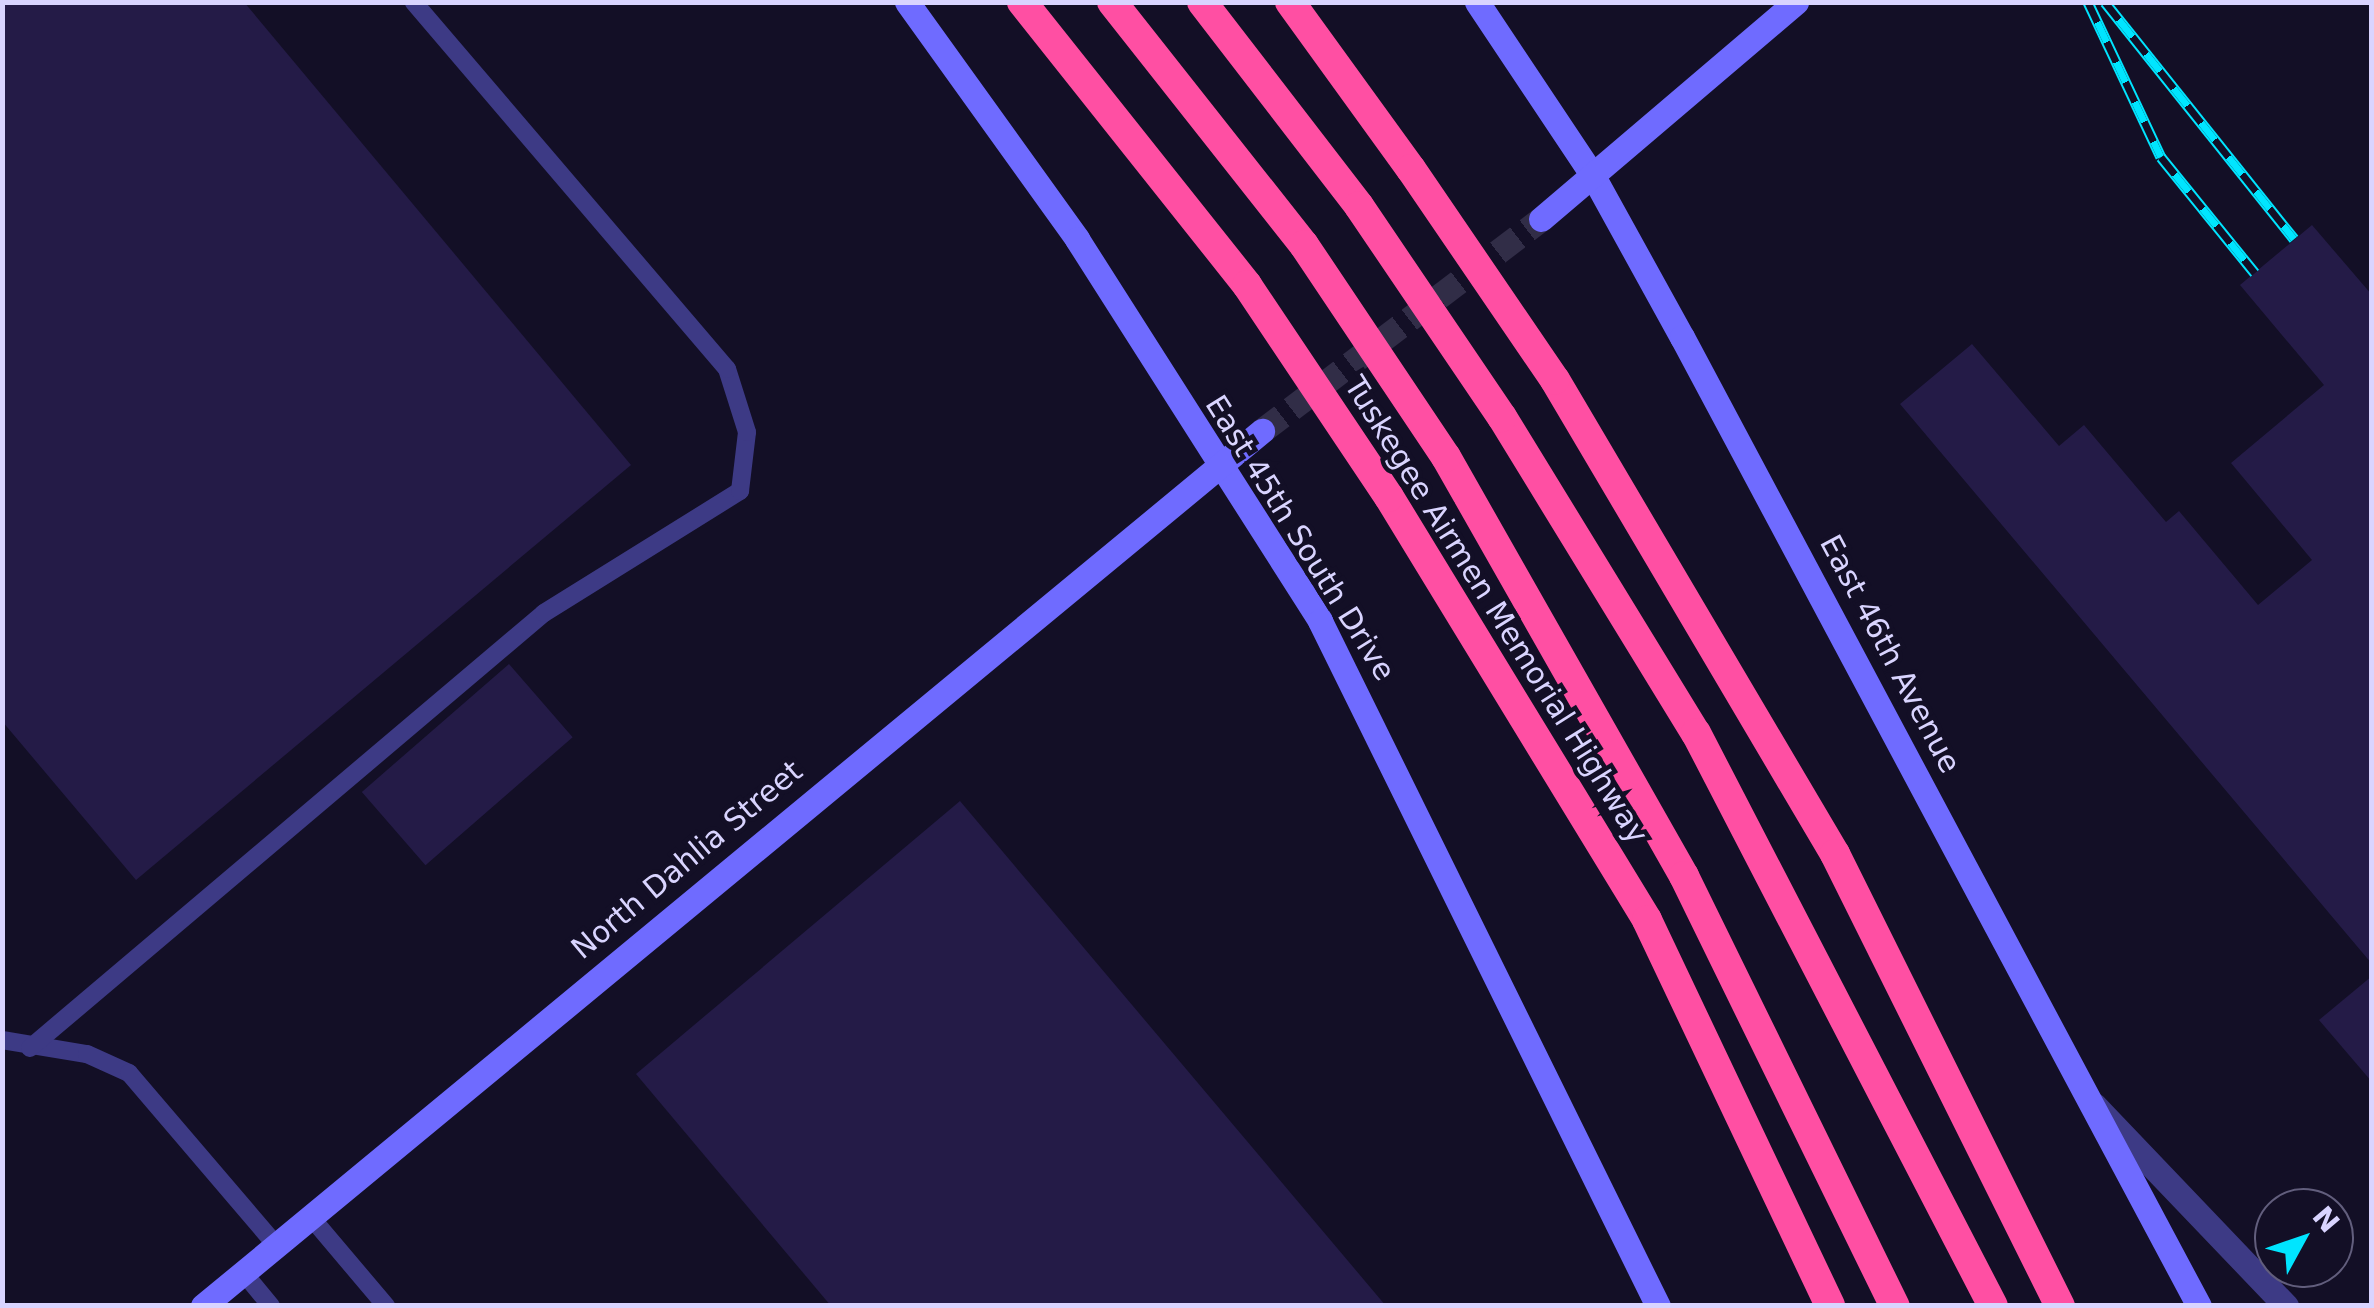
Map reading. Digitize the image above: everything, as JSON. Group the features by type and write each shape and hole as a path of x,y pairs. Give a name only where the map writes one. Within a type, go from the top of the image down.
{"highway":[{"name":"Tuskegee Airmen Memorial Highway","path":"1022,2 1247,285 1389,497 1647,920 1830,1306"},
{"path":"1112,2 1304,245 1446,456 1684,876 1895,1306"},
{"path":"1202,2 1359,206 1502,417 1696,733 1994,1306"},
{"path":"1290,2 1411,169 1555,380 1835,854 2060,1306"},
{"path":"1983,1148 2071,1306"}],"main road":[{"name":"East 45th South Drive","path":"907,2 1077,239 1371,712 1658,1306"},
{"name":"East 46th Avenue","path":"1478,2 1593,176 2094,1104"},
{"path":"1541,219 1796,2"},
{"name":"North Dahlia Street","path":"203,1306 1262,432"},
{"path":"2094,1104 2199,1306"}],"street":[{"name":"East 46th Avenue","path":"2094,1104 2286,1306"}],"lane":[{"path":"30,1048 544,613 740,491 747,432 727,368 414,2"},
{"path":"2,1040 30,1048 87,1054 130,1073 276,1245"},
{"path":"310,1216 386,1306"},
{"path":"243,1272 271,1306"}],"building":[{"path":"2,2 244,2 631,465 136,880 2,721"},
{"path":"2312,225 2372,295 2372,964 1900,404 1972,344 2059,446 2084,425 2166,522 2179,511 2258,605 2312,560 2231,463 2324,385 2240,285"},
{"path":"509,664 573,737 425,865 362,792"},
{"path":"960,801 1386,1306 831,1306 636,1074"},
{"path":"2372,976 2372,1082 2319,1020"}],"tunnel":[{"path":"1262,431 1541,219"}],"railway":[{"path":"2088,2 2161,157 2255,273"},
{"path":"2105,2 2294,239"}]}
